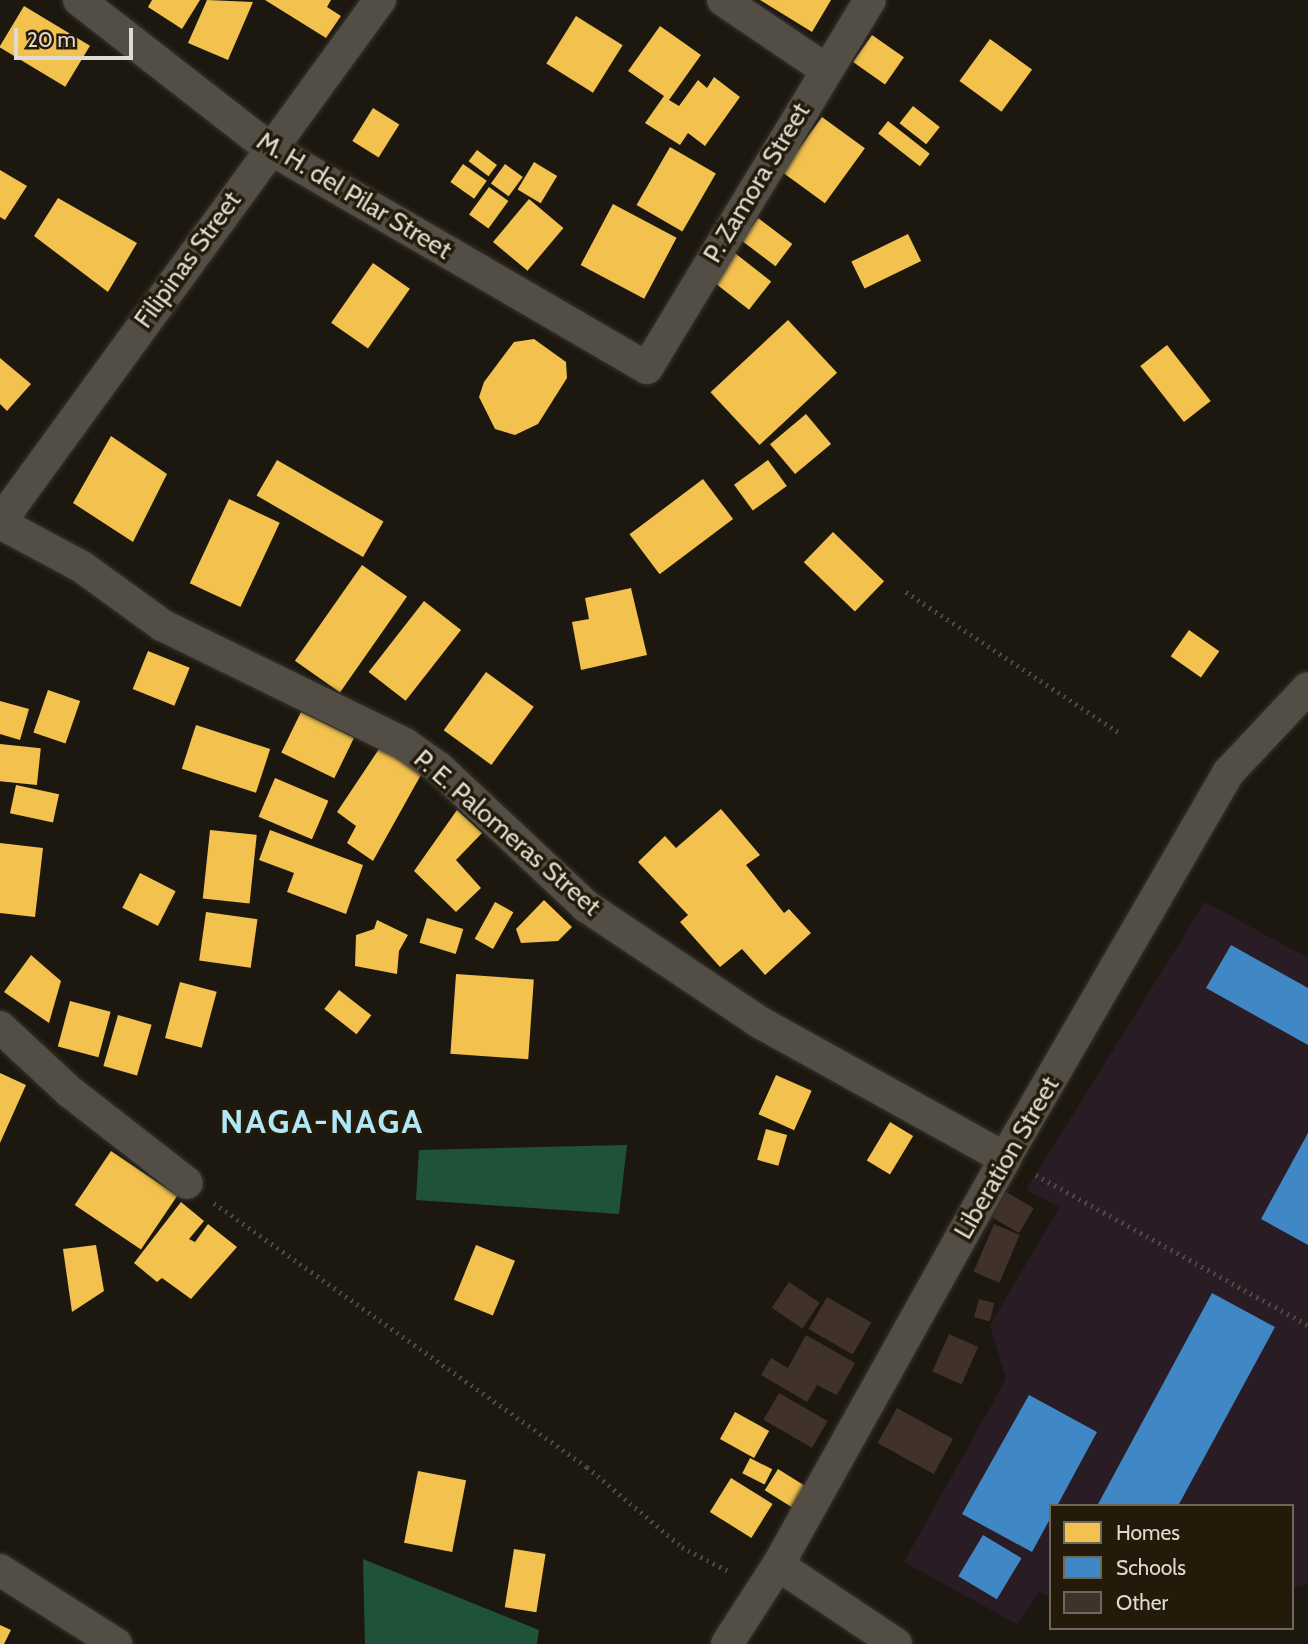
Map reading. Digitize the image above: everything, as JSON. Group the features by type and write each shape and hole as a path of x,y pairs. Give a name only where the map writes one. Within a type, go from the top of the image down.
{"street":[{"name":"M. H. del Pilar Street","path":"79,0 269,148 647,368"},
{"name":"Filipinas Street","path":"0,522 269,148 380,0"},
{"path":"723,0 825,69"},
{"name":"P. Zamora Street","path":"647,368 825,69 870,0"},
{"name":"P. E. Palomeras Street","path":"0,522 82,567 162,625 405,744 439,768 586,906 761,1023 1006,1158"},
{"name":"Liberation Street","path":"727,1644 778,1565 1006,1158 1229,772 1308,688"},
{"path":"0,1027 70,1092 187,1183"},
{"path":"778,1565 896,1644"},
{"path":"0,1570 116,1644"}],"path":[{"path":"906,592 1118,732"},
{"path":"1006,1158 1308,1325"},
{"path":"187,1183 587,1467 682,1546 724,1572 754,1572 778,1565"}],"shaded area":[{"path":"1205,902 1308,958 1308,1584 1294,1588 1294,1504 1049,1504 1049,1596 1039,1592 1017,1624 904,1562 1006,1379 990,1325 1060,1207 1026,1190"}],"green space":[{"path":"627,1145 619,1214 416,1200 419,1150"},
{"path":"363,1559 539,1630 537,1644 365,1644"}],"building: Homes":[{"path":"152,0 200,0 182,29 148,7"},
{"path":"207,0 253,2 228,60 188,43"},
{"path":"265,0 331,0 327,7 341,16 326,38"},
{"path":"760,0 831,0 812,32"},
{"path":"24,6 90,46 65,87 0,48"},
{"path":"576,16 623,45 593,93 546,63"},
{"path":"660,26 701,55 669,100 679,106 698,80 707,88 714,77 740,97 705,146 688,133 680,145 645,123 664,96 628,71"},
{"path":"872,35 904,57 885,84 853,62"},
{"path":"990,39 1032,70 1002,112 959,81"},
{"path":"913,106 940,127 926,144 899,123"},
{"path":"373,108 399,124 379,158 352,141"},
{"path":"822,117 865,148 825,203 782,172"},
{"path":"888,121 930,154 920,166 878,134"},
{"path":"670,147 716,174 682,232 636,205"},
{"path":"477,150 497,165 489,176 469,161"},
{"path":"534,162 557,176 541,203 518,189"},
{"path":"463,164 487,181 474,199 450,182"},
{"path":"505,164 523,177 509,196 491,183"},
{"path":"0,170 27,186 5,220 0,217"},
{"path":"489,187 508,201 488,229 469,215"},
{"path":"58,198 137,243 108,292 34,236"},
{"path":"529,199 563,228 527,271 493,242"},
{"path":"613,204 677,238 644,299 581,265"},
{"path":"758,218 792,244 775,266 741,240"},
{"path":"908,234 921,261 865,289 851,262"},
{"path":"731,250 771,281 749,310 709,278"},
{"path":"373,263 410,289 368,349 331,323"},
{"path":"788,320 837,373 760,445 710,392"},
{"path":"534,339 566,362 567,378 538,424 515,435 495,429 479,397 484,382 514,342"},
{"path":"1167,345 1211,401 1184,422 1140,366"},
{"path":"0,358 31,384 7,411 0,404"},
{"path":"806,414 831,444 795,474 770,444"},
{"path":"111,436 167,474 133,542 73,503"},
{"path":"277,460 384,522 363,557 256,496"},
{"path":"768,460 787,486 753,511 734,485"},
{"path":"703,479 733,519 660,574 630,534"},
{"path":"229,499 280,523 240,607 190,583"},
{"path":"833,532 884,581 855,612 804,562"},
{"path":"362,565 407,597 340,692 295,661"},
{"path":"631,588 647,655 581,670 572,622 589,619 585,598"},
{"path":"424,601 461,630 406,701 369,672"},
{"path":"1189,630 1219,651 1201,677 1171,656"},
{"path":"148,651 190,668 174,706 133,689"},
{"path":"486,672 534,707 491,765 444,730"},
{"path":"48,690 80,701 65,744 33,733"},
{"path":"0,701 29,709 20,740 0,734"},
{"path":"301,712 354,738 334,778 281,752"},
{"path":"196,725 270,749 256,793 182,769"},
{"path":"383,743 427,764 373,861 347,843 356,826 337,812"},
{"path":"0,744 41,748 37,785 0,781"},
{"path":"275,778 328,801 312,839 259,817"},
{"path":"16,785 59,794 53,823 10,813"},
{"path":"721,809 760,855 746,865 784,913 789,909 811,933 765,975 742,949 720,967 680,922 688,915 638,862 665,836 676,848"},
{"path":"457,810 482,833 456,860 481,888 456,912 414,871"},
{"path":"210,830 257,835 250,904 203,899"},
{"path":"270,830 363,865 346,914 287,892 294,873 259,860"},
{"path":"0,843 43,848 35,917 0,913"},
{"path":"140,873 176,891 158,926 122,908"},
{"path":"544,900 572,927 558,941 521,943 516,929"},
{"path":"495,902 513,912 493,949 475,939"},
{"path":"206,912 257,919 251,968 199,961"},
{"path":"427,918 463,929 456,954 419,943"},
{"path":"377,920 408,935 399,951 397,974 355,966 356,935 374,929"},
{"path":"31,955 61,981 49,1023 4,992"},
{"path":"456,974 534,979 528,1059 450,1054"},
{"path":"180,982 217,992 202,1048 165,1038"},
{"path":"339,990 371,1015 357,1034 324,1009"},
{"path":"70,1001 111,1012 98,1057 58,1046"},
{"path":"118,1015 152,1025 137,1076 103,1066"},
{"path":"0,1073 26,1085 0,1143"},
{"path":"776,1075 812,1091 794,1130 759,1114"},
{"path":"890,1122 913,1136 890,1174 867,1161"},
{"path":"766,1129 787,1135 778,1166 757,1160"},
{"path":"111,1151 177,1196 141,1250 75,1205"},
{"path":"181,1202 204,1221 189,1239 195,1242 208,1224 237,1247 191,1299 162,1278 157,1282 134,1263"},
{"path":"96,1245 104,1291 72,1312 63,1249"},
{"path":"476,1245 515,1261 493,1315 454,1300"},
{"path":"735,1412 769,1431 754,1458 720,1439"},
{"path":"750,1458 772,1469 765,1484 742,1473"},
{"path":"778,1469 805,1486 792,1507 765,1490"},
{"path":"418,1471 466,1480 452,1552 404,1543"},
{"path":"731,1478 773,1504 751,1538 710,1512"},
{"path":"514,1549 546,1554 536,1612 505,1607"},
{"path":"0,1625 11,1630 4,1644 0,1644"}],"building: Schools":[{"path":"1231,945 1308,988 1308,1045 1206,988"},
{"path":"1308,1133 1308,1245 1261,1219"},
{"path":"1212,1293 1275,1327 1179,1504 1098,1504"},
{"path":"1029,1395 1097,1432 1058,1504 1049,1504 1049,1521 1032,1552 962,1514"},
{"path":"983,1535 1022,1558 997,1599 958,1576"}],"building: Other":[{"path":"1006,1192 1034,1208 1019,1233 992,1217"},
{"path":"994,1224 1020,1235 999,1283 974,1272"},
{"path":"789,1282 820,1303 802,1328 772,1308"},
{"path":"827,1297 871,1322 853,1355 808,1329"},
{"path":"979,1299 994,1303 990,1321 974,1317"},
{"path":"949,1334 978,1347 962,1384 932,1371"},
{"path":"806,1335 855,1363 837,1395 817,1385 807,1402 761,1375 771,1358 788,1368"},
{"path":"779,1393 827,1421 812,1448 764,1420"},
{"path":"897,1408 953,1439 934,1474 878,1443"}],"district":[{"name":"NAGA-NAGA","path":"322,1122"}]}
